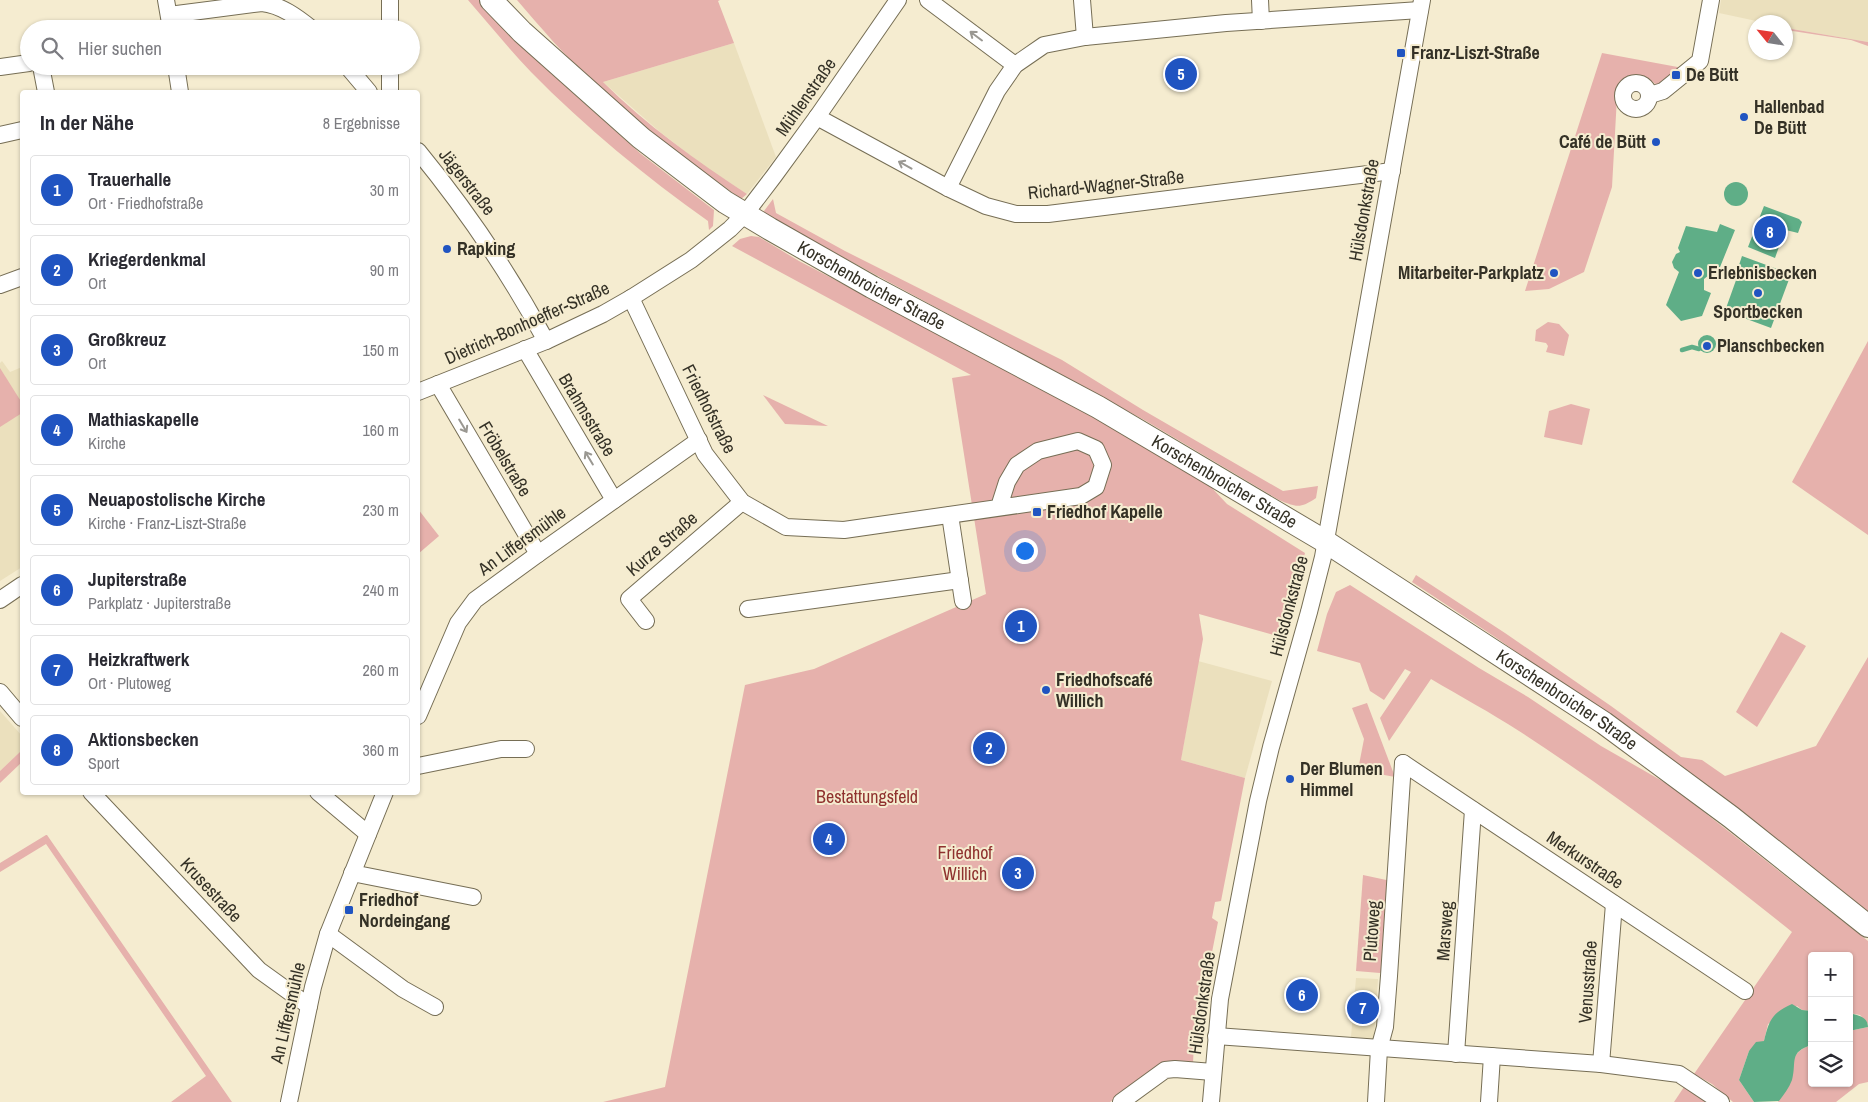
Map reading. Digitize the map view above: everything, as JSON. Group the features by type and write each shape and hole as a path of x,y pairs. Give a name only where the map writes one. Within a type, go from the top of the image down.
{"main road":[{"name":"Korschenbroicher Straße","path":"491,0 522,32 641,138 744,214 872,287 1098,407 1326,542 1604,723 1723,811 1868,926"},
{"name":"Korschenbroicher Straße","path":"511,0 564,69"}],"street":[{"path":"390,0 390,20"},
{"name":"Mühlenstraße","path":"744,214 818,117 898,0"},
{"path":"928,0 1015,65"},
{"path":"1082,0 1085,37"},
{"path":"1260,0 1261,21"},
{"path":"1650,95 1663,91 1700,61 1711,0"},
{"path":"169,15 272,2 299,20"},
{"path":"948,188 997,91 1015,65 1044,45 1085,37 1421,5"},
{"name":"Hülsdonkstraße","path":"1211,1102 1222,986 1264,773 1309,612 1326,542 1421,5"},
{"path":"0,67 20,64"},
{"path":"43,75 46,90"},
{"path":"177,75 180,90"},
{"path":"355,75 367,90"},
{"path":"390,75 390,90"},
{"name":"Richard-Wagner-Straße","path":"818,117 948,188 993,209 1008,213 1032,215 1392,171"},
{"path":"0,135 20,130"},
{"name":"Jägerstraße","path":"420,154 462,206 496,255 546,341"},
{"name":"Dietrich-Bonhoeffer-Straße","path":"420,391 578,327 632,298 691,260 730,229 744,214"},
{"path":"0,285 20,278"},
{"name":"Friedhofstraße","path":"632,298 705,454 742,502 786,527 844,530 998,506 1081,496 1096,487 1103,465 1096,449 1078,441 1038,450 1017,466 1007,482 998,506"},
{"name":"Brahmsstraße","path":"525,349 614,500"},
{"name":"Fröbelstraße","path":"438,384 538,554"},
{"name":"An Liffersmühle","path":"420,702 422,688 458,623 466,611 487,590 699,440"},
{"name":"Kurze Straße","path":"646,621 629,599 742,502"},
{"path":"950,514 963,601"},
{"path":"748,609 960,580"},
{"path":"0,600 20,586"},
{"path":"0,692 20,716"},
{"path":"420,766 501,749 526,750"},
{"name":"Merkurstraße","path":"1403,763 1745,990"},
{"name":"Plutoweg","path":"1376,1102 1379,1048 1385,1027 1403,763"},
{"name":"Krusestraße","path":"94,795 259,970 309,1006"},
{"path":"322,795 368,834"},
{"name":"An Liffersmühle","path":"289,1102 309,1006 328,934 384,795"},
{"name":"Marsweg","path":"1456,1054 1473,810"},
{"path":"352,873 473,897"},
{"name":"Venusstraße","path":"1601,1064 1614,904"},
{"path":"328,934 403,989 436,1007"},
{"path":"1216,1036 1601,1064 1679,1074 1721,1102"},
{"path":"1489,1102 1492,1056"},
{"path":"1121,1102 1165,1070 1213,1072"}],"shaded area":[{"path":"1721,0 1868,0 1868,42 1793,29 1793,15 1748,15 1748,19 1719,13"},
{"path":"734,43 776,157 747,194 704,166 660,132 603,82"},
{"path":"1736,182 1741,183 1747,189 1747,199 1741,205 1736,206 1731,205 1725,199 1724,194 1725,189 1731,183"},
{"path":"1764,206 1799,219 1802,222 1798,233 1786,230 1784,236 1779,235 1776,242 1780,244 1775,258 1748,247"},
{"name":"Erlebnisbecken","path":"1720,224 1735,230 1716,277 1709,275 1704,279 1704,290 1711,293 1702,316 1681,321 1666,305 1679,272 1674,268 1672,262 1676,254 1680,252 1678,248 1686,226 1717,232"},
{"name":"Sportbecken","path":"1742,256 1791,274 1771,328 1725,311 1740,269 1738,268"},
{"name":"Planschbecken","path":"1707,335 1713,338 1716,344 1713,350 1707,353 1701,350 1698,344 1701,338"},
{"path":"2,361 10,372 20,368 20,568 0,581 0,363"},
{"path":"1198,661 1272,681 1245,778 1181,760"},
{"path":"0,711 20,734 20,752 0,771"},
{"path":"1356,978 1378,979 1374,1039 1351,1037"},
{"path":"1792,1004 1802,1010 1808,1011 1808,1046 1796,1054 1792,1080 1779,1101 1754,1102 1739,1080 1749,1051 1756,1042 1764,1041 1772,1018"},
{"path":"1853,1014 1864,1019 1868,1027 1853,1030"}],"green space":[{"path":"468,0 483,0 544,67 641,154 714,210 713,226 709,230 708,221 662,187 594,132 523,63"},
{"path":"517,0 720,0 718,1 734,43 603,82 619,98 672,142 747,194 741,199 609,97 572,62"},
{"path":"1793,29 1868,42 1868,46 1851,40 1793,31"},
{"path":"1602,53 1683,68 1658,86 1646,79 1634,78 1620,90 1617,97 1612,187 1584,272 1549,289 1525,291"},
{"path":"773,199 776,213 845,251 1062,360 1143,410 1283,491 1318,486 1316,498 1298,506 1279,500 1146,421 765,215 764,211"},
{"name":"Friedhof Willich","path":"751,236 759,237 799,261 1087,411 1211,487 1227,504 1305,553 1284,638 1199,614 1203,639 1181,760 1245,778 1221,901 1215,902 1212,918 1218,922 1194,1043 1193,1063 1155,1068 1110,1102 603,1102 665,1087 745,685 814,669 986,594 952,378 971,375 732,246 740,239"},
{"path":"1548,322 1559,324 1569,335 1564,356 1546,352 1548,346 1546,343 1535,341 1536,330"},
{"path":"1868,341 1868,535 1792,482"},
{"path":"0,368 20,400 20,414 0,427"},
{"path":"763,395 828,426 785,424"},
{"path":"1571,404 1590,409 1582,445 1544,437 1549,411"},
{"path":"420,512 439,536 420,552"},
{"path":"1416,575 1505,633 1681,757 1702,760 1725,776 1816,746 1868,657 1868,916 1686,773 1495,637 1412,582"},
{"path":"1350,585 1479,668 1528,697 1601,746 1671,786 1868,941 1868,1024 1860,1015 1853,1014 1853,952 1808,952 1808,1011 1802,1010 1797,1006 1768,1024 1764,1041 1749,1051 1739,1080 1754,1102 1733,1102 1712,1084 1694,1074 1792,932 1726,879 1624,803 1508,724 1431,679 1389,741 1380,718 1411,672 1405,669 1384,700 1370,691 1360,663 1317,651 1327,614 1336,592"},
{"path":"1781,632 1806,646 1757,727 1736,712"},
{"path":"1367,703 1395,777 1358,770 1364,739 1352,708"},
{"path":"20,752 20,764 0,783 0,771"},
{"path":"46,835 232,1102 171,1102 206,1076 46,844 0,872 0,863"},
{"path":"1363,875 1391,881 1385,968 1380,973 1356,971"},
{"path":"1868,1027 1868,1082 1859,1084 1836,1102 1778,1102 1793,1070 1792,1065 1795,1057 1800,1051 1808,1046 1808,1087 1853,1087 1853,1030"},
{"path":"1684,1087 1707,1102 1674,1102"}],"waterway":[{"path":"1682,350 1692,347 1699,349"}],"place":[{"name":"Franz-Liszt-Straße","path":"1401,53"},
{"name":"Neuapostolische Kirche","path":"1181,74"},
{"name":"De Bütt","path":"1676,75"},
{"name":"Hallenbad De Bütt","path":"1744,117"},
{"name":"Café de Bütt","path":"1656,142"},
{"name":"Aktionsbecken","path":"1770,232"},
{"name":"Rapking","path":"447,249"},
{"name":"Mitarbeiter-Parkplatz","path":"1554,273"},
{"name":"Erlebnisbecken","path":"1698,273"},
{"name":"Sportbecken","path":"1758,293"},
{"name":"Planschbecken","path":"1707,346"},
{"name":"Friedhof Kapelle","path":"1037,512"},
{"name":"Trauerhalle","path":"1021,626"},
{"name":"Friedhofscafé Willich","path":"1046,690"},
{"name":"Kriegerdenkmal","path":"989,748"},
{"name":"Der Blumen Himmel","path":"1290,779"},
{"name":"Mathiaskapelle","path":"829,839"},
{"name":"Großkreuz","path":"1018,873"},
{"name":"Friedhof Nordeingang","path":"349,910"},
{"name":"Jupiterstraße","path":"1302,995"},
{"name":"Heizkraftwerk","path":"1363,1008"}],"park label":[{"name":"Bestattungsfeld","path":"867,797"}]}
